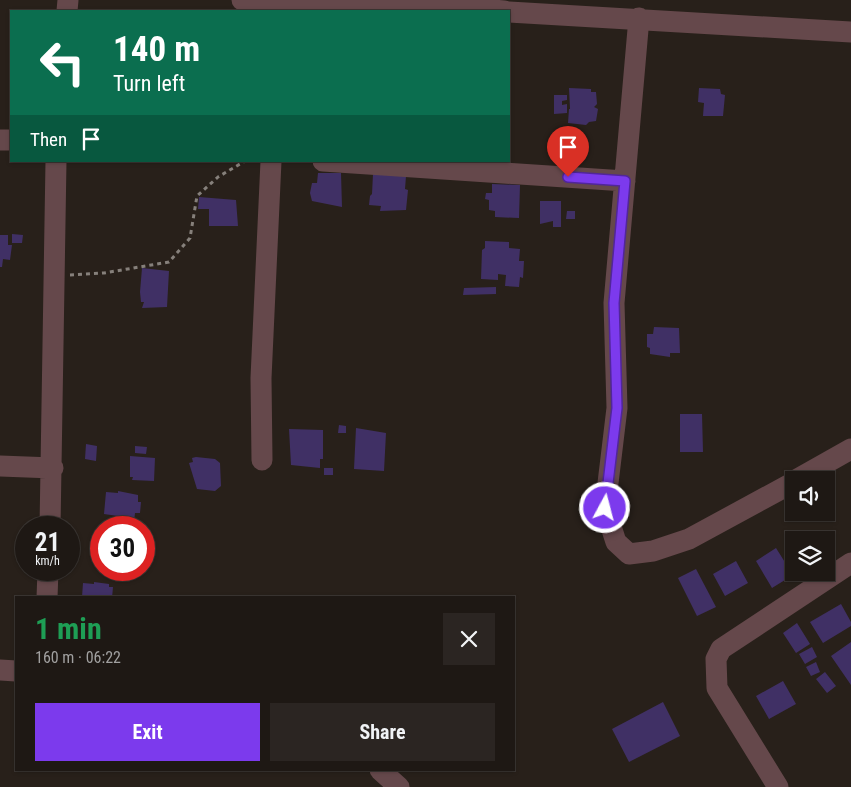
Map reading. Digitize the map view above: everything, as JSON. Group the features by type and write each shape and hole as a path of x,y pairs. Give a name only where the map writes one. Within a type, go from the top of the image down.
{"street":[{"path":"242,0 461,7 493,10"},
{"path":"510,12 639,18 851,32"},
{"path":"639,18 614,303 617,408 605,508 616,542 629,554 653,552 689,539 785,486"},
{"path":"51,516 53,468 56,162"},
{"path":"262,460 261,378 271,162"},
{"path":"338,162 625,181"},
{"path":"812,471 851,449"},
{"path":"0,466 53,468"},
{"path":"778,787 717,688 716,659 721,649 851,563"},
{"path":"47,596 48,581"},
{"path":"0,670 15,671"},
{"path":"381,771 399,787"}],"path":[{"path":"55,276 104,273 169,262 190,238 197,196 218,177 243,162"}],"building":[{"path":"569,88 591,89 591,92 596,92 597,104 594,107 598,109 596,121 589,122 586,125 568,123 570,109"},
{"path":"699,88 720,89 721,94 725,95 723,116 703,116 704,103 698,102"},
{"path":"554,95 567,95 567,100 562,101 562,105 567,104 567,113 554,114"},
{"path":"318,173 341,173 342,207 312,201 310,193 312,183 317,183"},
{"path":"373,174 406,176 405,189 408,190 406,210 380,211 381,206 369,205 372,194"},
{"path":"492,184 520,185 519,218 495,217 495,211 489,210 489,200 485,199 486,193 492,193"},
{"path":"199,197 236,200 238,226 209,226 209,209 198,209"},
{"path":"540,201 561,201 561,227 553,227 553,221 540,224"},
{"path":"567,211 575,211 575,219 566,219"},
{"path":"12,234 23,235 22,243 12,243"},
{"path":"0,235 8,235 8,245 12,245 10,260 3,259 2,267 0,267"},
{"path":"485,241 509,242 509,248 520,249 519,261 524,261 523,278 520,277 519,287 505,286 506,275 498,274 498,280 481,279 482,250 485,248"},
{"path":"142,268 169,271 167,307 142,308 144,302 141,302 140,292"},
{"path":"496,287 496,294 463,295 464,288"},
{"path":"654,327 679,328 680,353 670,353 670,357 650,354 650,348 647,347 647,334 653,334"},
{"path":"680,414 702,414 703,452 680,452"},
{"path":"339,425 346,426 346,433 338,433"},
{"path":"356,428 386,433 384,471 354,469"},
{"path":"289,429 323,430 323,459 320,459 320,468 291,465"},
{"path":"86,444 97,446 96,461 85,459"},
{"path":"135,446 147,447 146,454 135,453"},
{"path":"130,456 155,458 154,481 132,480 133,477 130,477"},
{"path":"192,458 215,459 220,463 221,486 215,491 197,489 189,463 193,462"},
{"path":"324,468 333,468 333,475 324,475"},
{"path":"118,491 138,495 138,502 141,502 140,513 135,513 135,516 104,514 106,492 118,493"},
{"path":"776,548 785,562 785,580 772,588 756,561"},
{"path":"736,561 748,583 725,596 713,574"},
{"path":"696,569 716,607 697,616 678,578"},
{"path":"94,582 109,584 109,587 113,587 112,596 82,596 83,583 94,584"},
{"path":"841,604 851,622 851,626 823,643 810,622"},
{"path":"797,623 810,644 796,653 783,633"},
{"path":"851,642 851,685 831,656"},
{"path":"812,647 817,657 805,664 799,654"},
{"path":"816,662 820,672 811,676 806,667"},
{"path":"825,672 836,686 827,693 816,679"},
{"path":"783,681 796,704 769,719 756,696"},
{"path":"663,702 680,736 629,762 612,729"}],"route":[{"path":"568,177 625,181 614,303 617,408 605,508"}]}
